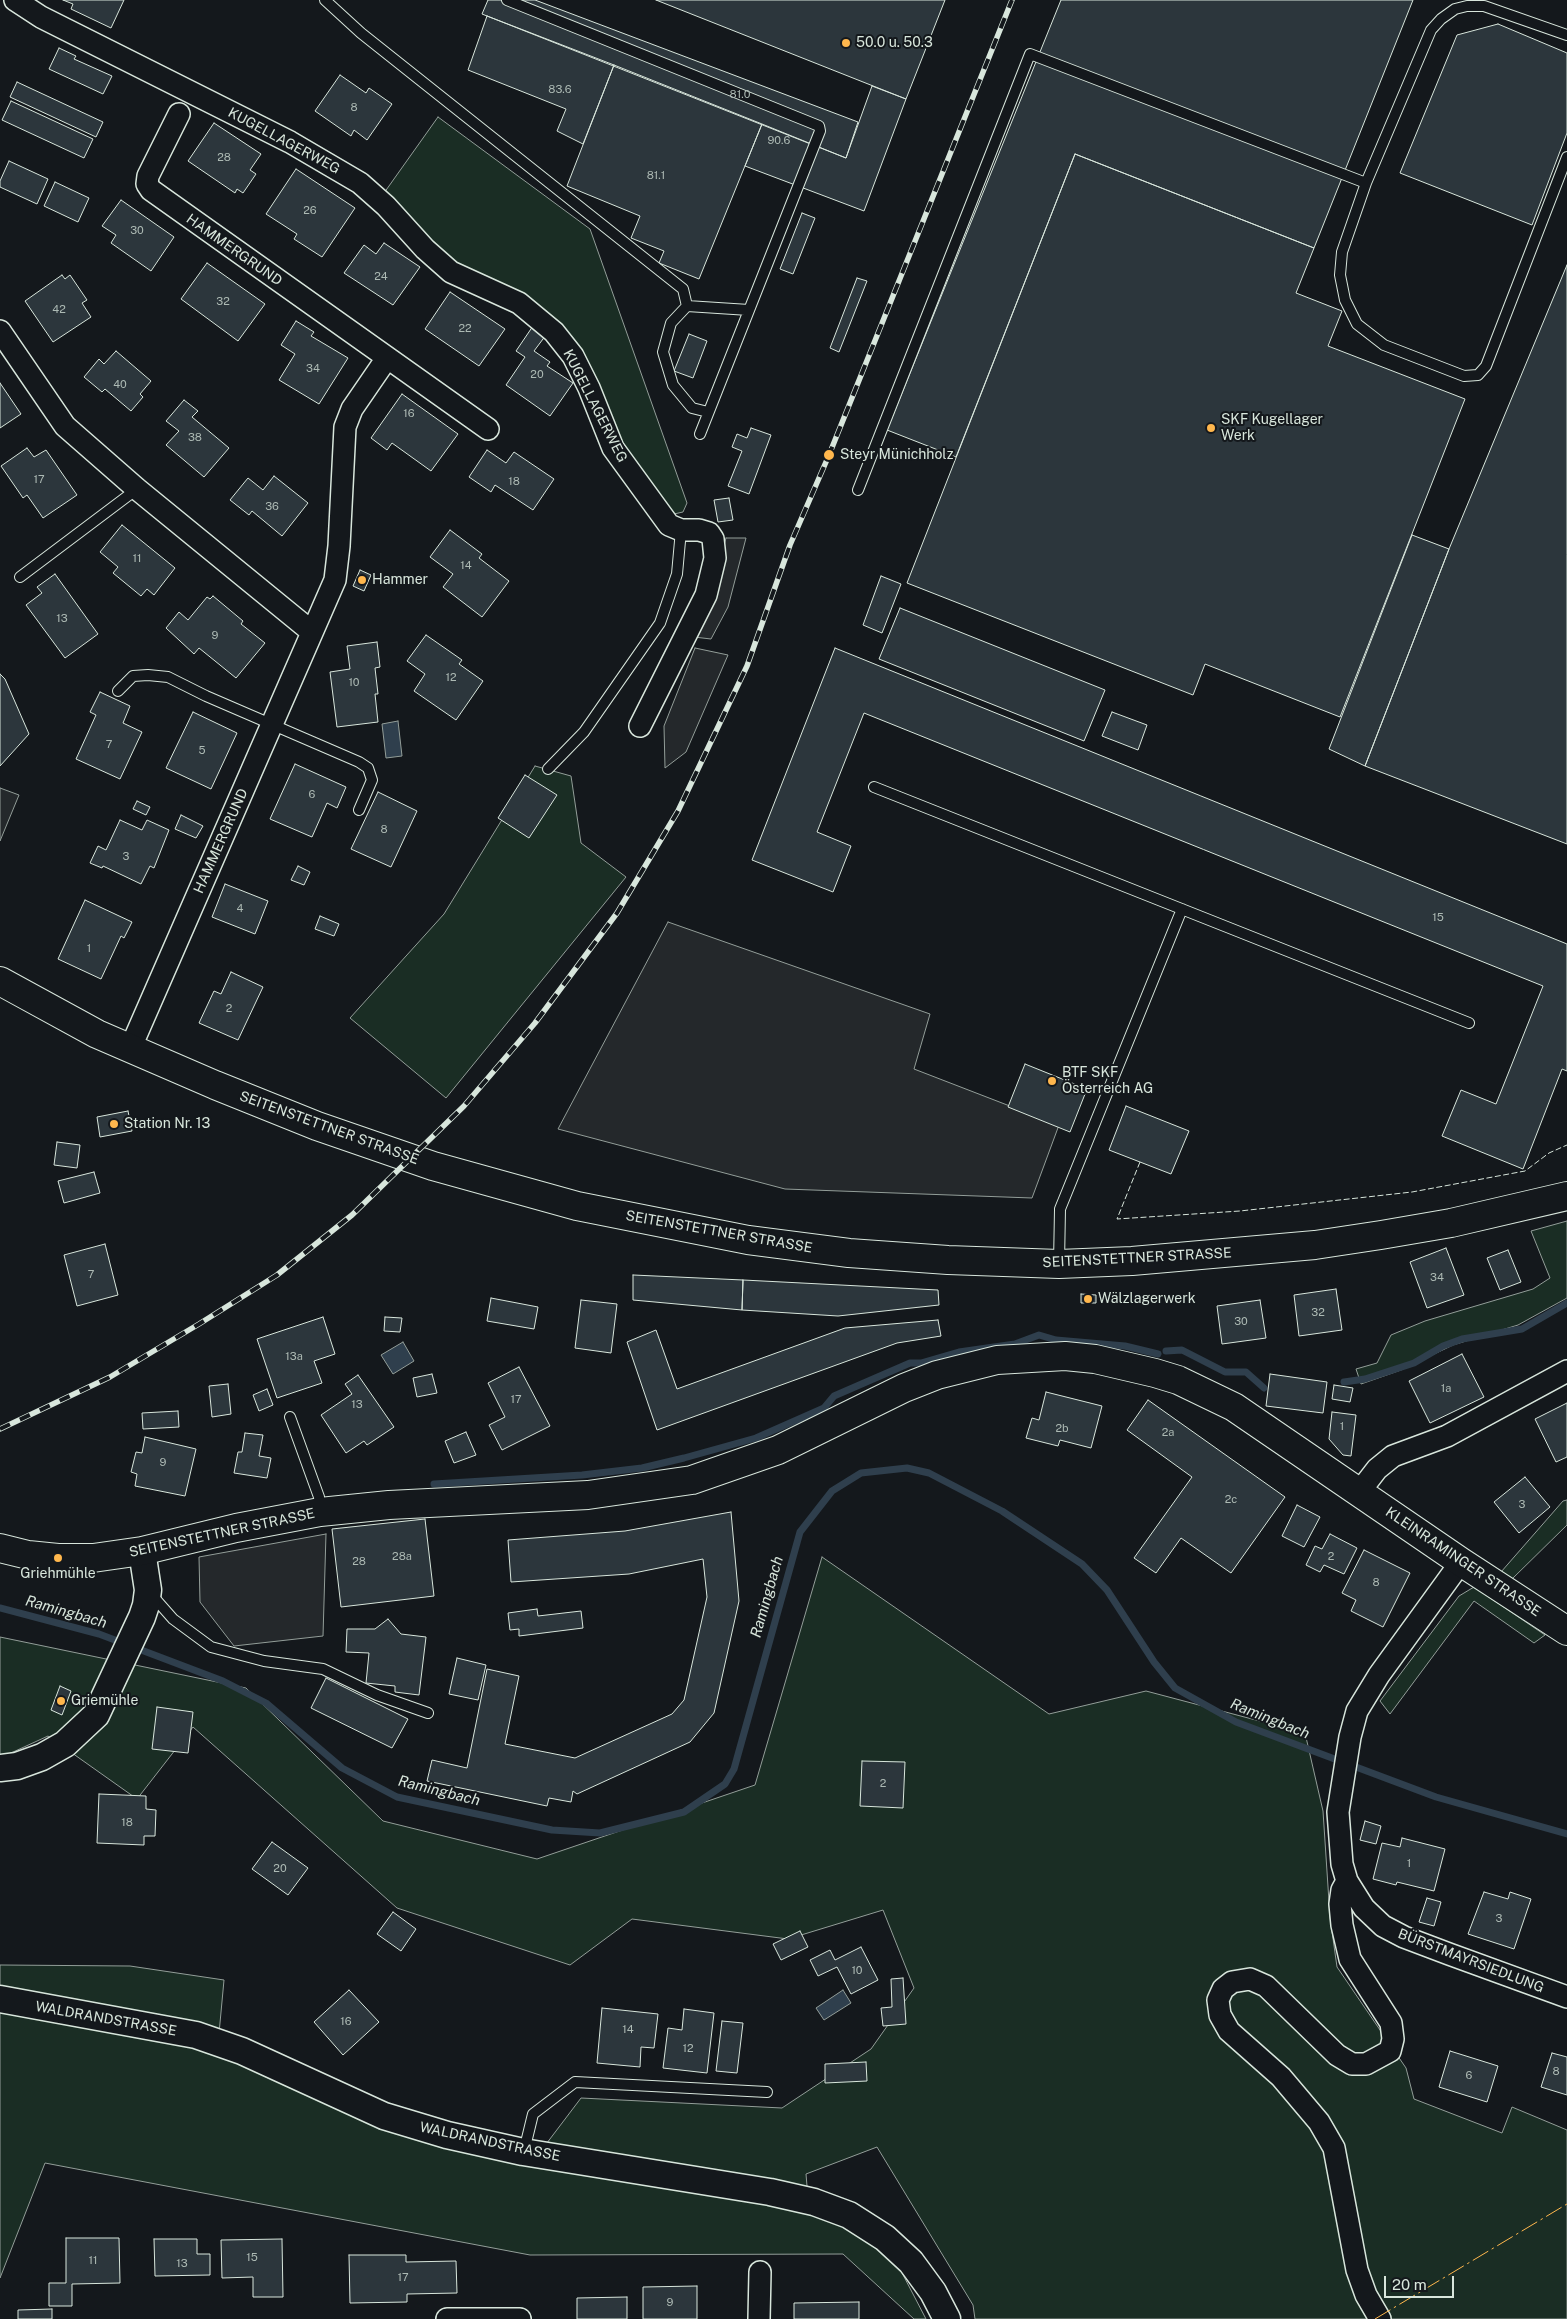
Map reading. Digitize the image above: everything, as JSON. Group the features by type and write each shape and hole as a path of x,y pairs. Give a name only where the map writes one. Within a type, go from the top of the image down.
{"main road":[{"name":"SEITENSTETTNER STRASSE","path":"0,982 130,1049 317,1126 433,1166 577,1206 748,1240 849,1253 948,1260 1058,1264 1189,1257 1315,1244 1451,1223 1567,1196"},
{"name":"KLEINRAMINGER STRASSE","path":"904,1388 966,1366 1013,1358 1065,1356 1129,1366 1178,1380 1234,1407 1567,1632"},
{"name":"SEITENSTETTNER STRASSE","path":"0,1548 28,1555 58,1558 93,1558 142,1551 236,1528 320,1512 389,1504 588,1495 692,1480 778,1450 904,1388"}],"street":[{"name":"KUGELLAGERWEG","path":"15,0 41,17 290,142 360,183 386,206 424,250 451,272 510,299 528,311 554,332 573,356 589,388 613,448 669,525 681,530"},
{"name":"HAMMERGRUND","path":"179,114 148,176 147,184 150,190 488,429"},
{"path":"0,331 66,426 136,489 312,632"},
{"name":"HAMMERGRUND","path":"130,1049 335,580 340,546 346,427 352,409 387,358"},
{"path":"640,726 706,595 714,565 712,536 699,530 681,530"},
{"path":"1360,1492 1377,1469 1392,1456 1447,1436 1567,1371"},
{"path":"0,1768 17,1766 42,1757 65,1744 96,1715 142,1617 148,1590 142,1551"},
{"name":"BÜRSTMAYRSIEDLUNG","path":"1461,1562 1375,1680 1358,1710 1350,1737 1338,1812 1339,1850 1347,1881 1364,1908 1383,1926 1404,1936 1567,1997"},
{"path":"1347,1881 1342,1890 1340,1904 1350,1959 1391,2023 1393,2039 1390,2051 1366,2064 1352,2064 1338,2055 1266,1986 1250,1979 1232,1982 1223,1989 1218,2000 1220,2014 1229,2031 1281,2077 1319,2122 1334,2148 1357,2270 1366,2295 1380,2319"},
{"name":"WALDRANDSTRASSE","path":"0,1999 196,2035 242,2051 384,2116 446,2135 524,2152 770,2192 814,2202 849,2215 885,2238 911,2262 933,2292 947,2319"},
{"path":"759,2319 760,2272"},
{"path":"446,2319 520,2319"}],"lane":[{"path":"326,0 361,33 682,289 687,306"},
{"path":"507,0 819,126 820,131 700,434"},
{"path":"1567,35 1484,6 1467,6 1455,9 1441,19 1431,30 1366,183 1342,252 1340,275 1345,300 1358,324 1384,345 1464,376 1478,375 1486,366 1567,157"},
{"path":"858,490 1030,54 1366,183"},
{"path":"687,306 749,310"},
{"path":"687,306 671,324 663,352 673,385 692,408 708,412"},
{"path":"20,577 136,489"},
{"path":"548,770 584,732 660,623 677,574 681,530"},
{"path":"118,690 132,676 148,674 168,677 206,696 359,762 368,768 372,780 359,810"},
{"path":"874,787 1469,1023"},
{"path":"1058,1264 1060,1209 1182,909"},
{"path":"290,1417 319,1497 320,1512"},
{"path":"148,1590 173,1619 211,1647 264,1661 323,1668 377,1696 428,1713"},
{"path":"524,2152 534,2114 575,2082 767,2092"}],"green space":[{"path":"438,117 590,229 687,503 683,512 674,514 664,505 624,453 582,357 452,263 384,193"},
{"path":"535,766 571,776 581,843 626,877 446,1098 350,1018 444,914"},
{"path":"1567,1221 1567,1298 1518,1325 1453,1345 1401,1370 1361,1384 1356,1369 1377,1363 1391,1335 1425,1321 1533,1289 1550,1278 1531,1231"},
{"path":"1567,1500 1567,1525 1512,1579 1501,1572 1563,1501"},
{"path":"822,1557 1049,1714 1146,1691 1305,1733 1323,1811 1330,1917 1337,1967 1406,2068 1414,2099 1502,2133 1512,2107 1567,2130 1567,2319 975,2319 973,2305 877,2147 806,2174 809,2210 887,2244 926,2319 914,2319 843,2254 530,2255 45,2163 0,2278 0,1965 130,1966 224,1980 217,2055 531,2164 581,2098 782,2108 871,2049 914,1988 883,1910 788,1939 632,1919 570,1965 397,1908 193,1727 137,1799 48,1736 0,1758 0,1637 246,1688 383,1821 537,1859 755,1785"},
{"path":"1474,1587 1545,1635 1534,1643 1474,1601 1390,1714 1380,1701 1459,1596"}],"shaded area":[{"path":"726,538 746,538 728,607 711,639 694,637 707,609"},
{"path":"695,648 728,655 686,752 665,768 664,726"},
{"path":"0,788 19,795 0,841"},
{"path":"668,922 930,1014 914,1069 1059,1125 1032,1198 785,1189 558,1129"},
{"path":"326,1534 323,1636 234,1646 200,1602 199,1557"}],"water":[{"path":"398,721 402,756 386,758 382,724"},
{"path":"403,1342 414,1361 393,1374 381,1355"},
{"path":"843,1990 851,2003 824,2020 816,2008"}],"building":[{"path":"63,0 124,0 111,28 71,9 73,4"},
{"path":"488,0 535,0 858,122 846,158 482,14"},
{"name":"50.0 u. 50.3","path":"656,0 945,0 906,99"},
{"path":"1061,0 1413,0 1314,248 1075,154 956,457 887,430"},
{"path":"487,16 614,65 583,144 557,131 566,109 468,70"},
{"path":"1498,24 1567,53 1567,133 1532,225 1400,173 1457,35"},
{"path":"59,48 76,56 74,59 112,76 103,94 49,69"},
{"path":"614,65 762,124 699,279 659,263 664,251 631,238 640,216 567,186"},
{"path":"340,75 366,93 369,88 392,104 367,140 354,130 351,136 315,111"},
{"path":"17,82 103,122 96,137 10,97"},
{"path":"872,86 906,99 864,211 745,166 762,124 846,158"},
{"path":"11,101 93,139 84,158 2,120"},
{"path":"214,123 261,154 250,170 256,174 243,193 237,189 235,193 188,161"},
{"name":"SKF Kugellager Werk","path":"1075,154 1314,248 1296,293 1342,311 1328,346 1465,399 1340,717 1205,664 1193,695 907,583"},
{"path":"9,161 48,179 37,204 0,187 0,181"},
{"path":"296,169 355,208 322,257 294,239 297,234 266,214"},
{"path":"55,182 89,198 78,222 44,206"},
{"path":"121,200 174,237 151,271 111,243 116,235 102,226"},
{"path":"802,213 815,218 793,274 780,269"},
{"path":"384,243 420,267 393,305 344,273 364,245 376,254"},
{"path":"207,263 265,304 238,341 181,299"},
{"path":"1567,265 1567,844 1365,766 1449,549"},
{"path":"62,275 65,279 70,275 87,300 82,303 91,317 53,342 25,301"},
{"path":"857,278 867,281 839,352 830,348"},
{"path":"450,292 505,329 479,366 425,329"},
{"path":"296,321 314,332 311,336 348,358 319,404 279,380 295,354 281,345"},
{"path":"533,326 546,335 534,351 550,362 547,366 573,383 550,416 506,385 525,357 516,351"},
{"path":"689,334 707,341 693,378 674,371"},
{"path":"116,351 151,381 140,394 143,397 131,411 105,389 102,392 84,377 99,359 104,364"},
{"path":"0,383 21,414 0,428"},
{"path":"402,394 458,434 431,471 392,443 387,450 371,438"},
{"path":"184,400 198,411 192,417 229,448 204,477 166,445 179,431 166,421"},
{"path":"751,428 771,435 749,494 728,486 742,451 732,447 737,434 747,438"},
{"path":"27,448 34,457 46,450 77,495 43,518 27,495 23,498 1,466"},
{"path":"487,450 506,463 514,452 554,479 533,510 495,485 491,492 469,477"},
{"path":"274,476 308,503 282,536 252,511 249,515 230,500 248,478 263,490"},
{"path":"729,498 733,520 718,522 714,500"},
{"path":"122,525 175,568 154,595 147,589 141,596 113,573 118,567 100,552"},
{"path":"450,530 482,554 479,558 509,581 482,617 443,587 453,574 430,557"},
{"path":"1412,535 1449,549 1365,766 1329,749"},
{"name":"Hammer","path":"360,570 371,575 364,591 353,586"},
{"path":"55,574 98,634 65,658 26,605 42,593 37,587"},
{"path":"881,576 901,584 882,633 863,625"},
{"path":"213,596 243,621 241,624 265,643 236,678 199,648 194,654 166,628 179,612 188,620 207,597 210,599"},
{"path":"900,608 1105,690 1084,741 879,659"},
{"path":"426,635 462,660 459,664 483,681 456,720 414,691 425,674 407,661"},
{"path":"377,642 380,667 375,668 378,694 375,694 378,722 337,727 330,672 350,669 347,646"},
{"path":"835,648 1567,944 1567,1071 1562,1069 1523,1169 1442,1136 1461,1090 1496,1104 1543,986 864,713 817,832 851,846 833,892 752,860"},
{"path":"0,674 5,679 29,734 0,766"},
{"path":"100,692 130,706 123,723 142,732 120,779 76,759 96,715 90,712"},
{"path":"193,712 237,733 211,789 166,768"},
{"path":"1112,712 1147,725 1138,750 1102,736"},
{"path":"295,764 346,787 337,808 327,803 312,837 270,819"},
{"path":"525,775 557,795 529,838 498,818"},
{"path":"378,792 417,811 391,867 351,849"},
{"path":"137,801 150,807 146,815 133,809"},
{"path":"181,815 203,826 196,838 175,829"},
{"path":"120,820 142,830 147,820 169,830 154,868 150,866 141,884 103,866 102,868 90,863 98,846 106,850"},
{"path":"298,866 310,872 304,885 291,880"},
{"path":"225,884 268,901 255,934 212,917"},
{"path":"85,900 132,922 124,938 121,936 101,979 58,959"},
{"path":"320,916 339,924 334,936 315,929"},
{"path":"231,972 263,987 238,1040 199,1023 214,991 221,994"},
{"path":"1025,1064 1087,1089 1070,1132 1008,1107"},
{"path":"1126,1106 1189,1131 1171,1174 1109,1150"},
{"name":"Station Nr. 13","path":"128,1111 132,1131 100,1137 97,1117"},
{"path":"57,1142 80,1145 77,1168 54,1165"},
{"path":"94,1172 100,1193 64,1203 58,1181"},
{"path":"105,1244 118,1295 77,1306 64,1255"},
{"path":"1446,1248 1464,1295 1427,1308 1410,1262"},
{"path":"1508,1250 1521,1282 1500,1290 1487,1258"},
{"path":"633,1275 743,1280 742,1310 633,1300"},
{"path":"743,1280 938,1290 939,1305 838,1316 742,1310"},
{"path":"1336,1289 1342,1330 1299,1336 1294,1295"},
{"name":"Wälzlagerwerk","path":"1081,1294 1096,1295 1096,1303 1081,1303"},
{"path":"491,1298 538,1307 534,1329 487,1321"},
{"path":"581,1300 617,1304 611,1353 575,1348"},
{"path":"1260,1300 1266,1338 1222,1344 1217,1306"},
{"path":"323,1317 335,1354 314,1361 322,1383 277,1398 257,1339"},
{"path":"385,1317 402,1318 400,1332 384,1331"},
{"path":"938,1320 941,1336 897,1343 657,1430 627,1342 656,1330 677,1389 845,1328"},
{"path":"1462,1354 1484,1397 1430,1423 1409,1381"},
{"path":"519,1367 550,1426 502,1450 489,1425 505,1417 488,1383"},
{"path":"432,1374 437,1393 417,1397 413,1378"},
{"path":"1270,1374 1327,1382 1323,1413 1266,1406"},
{"path":"358,1375 394,1427 367,1445 364,1441 346,1453 321,1415 352,1394 345,1384"},
{"path":"228,1384 231,1414 212,1417 209,1386"},
{"path":"1334,1385 1353,1388 1350,1402 1332,1399"},
{"path":"267,1389 273,1405 259,1411 253,1395"},
{"path":"1046,1392 1102,1406 1091,1448 1060,1440 1058,1446 1026,1438 1032,1418 1039,1420"},
{"path":"1148,1400 1285,1497 1231,1573 1181,1538 1156,1573 1134,1558 1192,1477 1127,1430"},
{"path":"1567,1403 1567,1457 1556,1462 1535,1419"},
{"path":"178,1411 179,1427 143,1429 142,1413"},
{"path":"1332,1412 1356,1415 1351,1456 1343,1455 1329,1439"},
{"path":"466,1432 476,1455 454,1463 445,1441"},
{"path":"245,1433 263,1435 259,1456 271,1458 267,1478 234,1473 238,1452 242,1452"},
{"path":"145,1437 196,1449 185,1496 135,1486 137,1474 131,1472 136,1452 142,1453"},
{"path":"1525,1477 1550,1507 1519,1533 1494,1502"},
{"path":"1297,1505 1320,1517 1304,1547 1282,1536"},
{"path":"731,1512 739,1601 714,1713 690,1742 577,1794 573,1791 571,1802 549,1798 547,1806 427,1781 432,1760 467,1768 487,1669 519,1676 505,1744 575,1758 672,1714 684,1700 707,1597 703,1559 629,1574 511,1582 508,1540 625,1531"},
{"path":"425,1519 434,1596 341,1607 332,1529"},
{"path":"1330,1534 1357,1548 1344,1574 1324,1565 1320,1572 1306,1565 1315,1546 1322,1549"},
{"path":"1364,1550 1410,1573 1383,1627 1351,1611 1356,1600 1342,1593"},
{"path":"537,1609 538,1616 581,1611 583,1628 519,1636 519,1629 510,1630 508,1613"},
{"path":"388,1619 401,1634 426,1637 419,1695 395,1692 395,1686 366,1683 369,1653 346,1652 347,1629 375,1629"},
{"path":"457,1658 486,1665 478,1700 449,1694"},
{"path":"326,1678 408,1719 392,1748 311,1708"},
{"name":"Griemühle","path":"60,1686 71,1691 62,1715 51,1710"},
{"path":"157,1707 193,1712 188,1753 152,1749"},
{"path":"862,1761 905,1762 903,1808 860,1806"},
{"path":"99,1794 146,1796 146,1809 156,1810 155,1836 144,1836 144,1845 97,1843"},
{"path":"1365,1821 1381,1826 1376,1844 1360,1840"},
{"path":"1402,1838 1445,1849 1434,1891 1397,1882 1396,1885 1373,1879 1382,1843 1400,1847"},
{"path":"272,1842 308,1868 288,1895 252,1869"},
{"path":"1484,1892 1508,1899 1510,1892 1531,1899 1514,1949 1468,1934"},
{"path":"1427,1898 1441,1902 1434,1926 1419,1922"},
{"path":"393,1912 416,1929 401,1951 377,1934"},
{"path":"800,1931 808,1947 781,1960 773,1944"},
{"path":"861,1947 878,1980 851,1994 837,1967 818,1976 810,1960 830,1950 835,1960"},
{"path":"903,1978 906,2024 883,2026 881,2008 892,2007 891,1979"},
{"path":"349,1990 379,2022 343,2055 314,2022"},
{"path":"602,2008 658,2014 654,2048 641,2047 640,2067 597,2063"},
{"path":"684,2009 714,2013 707,2073 663,2068 668,2028 682,2030"},
{"path":"722,2021 743,2023 737,2073 716,2071"},
{"path":"1450,2051 1498,2066 1487,2102 1439,2087"},
{"path":"1552,2053 1567,2057 1567,2095 1541,2087"},
{"path":"866,2062 867,2081 825,2083 825,2064"},
{"path":"66,2238 119,2238 120,2283 72,2284 72,2306 49,2306 49,2283 66,2283"},
{"path":"154,2239 197,2239 197,2254 210,2254 210,2275 155,2276"},
{"path":"282,2239 283,2297 253,2297 253,2277 222,2278 221,2240"},
{"path":"349,2255 406,2255 406,2262 456,2261 457,2293 407,2294 407,2302 350,2303"},
{"path":"697,2286 697,2319 643,2319 643,2287"},
{"path":"627,2297 627,2319 577,2319 577,2298"},
{"path":"859,2302 859,2319 794,2319 794,2303"},
{"path":"52,2309 52,2319 18,2319 18,2310"}],"waterway":[{"path":"1344,1382 1365,1379 1414,1363 1443,1346 1462,1339 1522,1329 1567,1303"},
{"path":"434,1484 582,1475 642,1468 684,1458 756,1438 824,1408 834,1396 910,1363 921,1363 959,1352 1015,1344 1039,1335 1056,1340 1125,1346 1158,1354"},
{"path":"1166,1351 1182,1350 1225,1372 1246,1372 1264,1388"},
{"name":"Ramingbach","path":"0,1608 99,1634 223,1681 266,1703 342,1768 397,1797 552,1830 600,1833 684,1812 725,1784 734,1769 800,1532 832,1491 861,1473 907,1468 929,1473 1002,1511 1082,1564 1107,1590 1154,1662 1175,1688 1236,1722 1436,1797 1567,1834"}],"railway":[{"path":"0,1429 110,1377 199,1324 277,1275 352,1215 464,1106 535,1023 617,913 678,811 747,666 790,545 829,455 1012,0"}],"fence":[{"path":"1140,1162 1117,1219 1240,1211 1412,1192 1525,1171 1549,1153 1567,1145"}],"power":[{"path":"1375,2319 1567,2204"}],"place":[{"name":"50.0 u. 50.3","path":"846,43"},
{"name":"SKF Kugellager Werk","path":"1211,428"},
{"name":"Steyr Münichholz","path":"829,455"},
{"name":"Hammer","path":"362,580"},
{"name":"BTF SKF Österreich AG","path":"1052,1081"},
{"name":"Station Nr. 13","path":"114,1124"},
{"name":"Wälzlagerwerk","path":"1088,1299"},
{"name":"Griehmühle","path":"58,1558"},
{"name":"Griemühle","path":"61,1701"}]}
